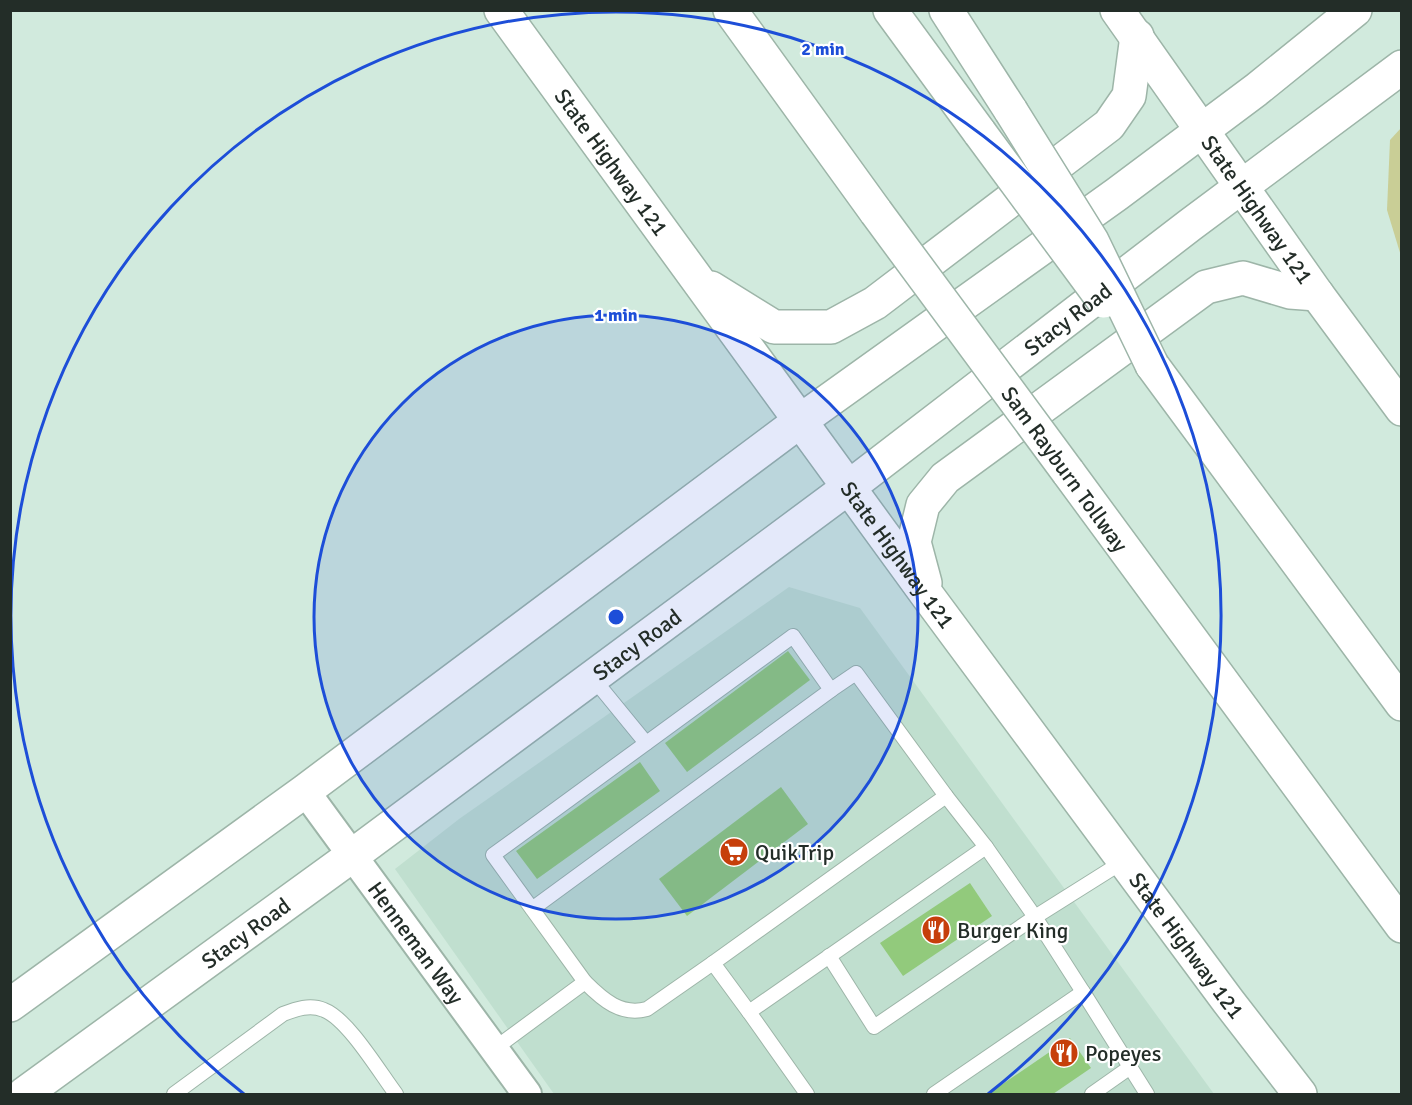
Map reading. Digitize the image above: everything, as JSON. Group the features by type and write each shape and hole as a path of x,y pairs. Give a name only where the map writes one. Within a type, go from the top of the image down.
{"main road":[{"name":"State Highway 121","path":"501,10 927,595 1300,1095"},
{"name":"Sam Rayburn Tollway","path":"730,10 1401,926"},
{"path":"890,10 1401,704"},
{"path":"946,10 1092,241 1161,378"},
{"name":"State Highway 121","path":"1117,10 1401,409"},
{"path":"10,1005 305,791 800,421 1117,194 1256,90 1355,10"},
{"path":"697,279 774,327 831,327 875,303 1109,125 1130,96 1137,36"},
{"name":"Stacy Road","path":"24,1095 353,855 849,487 1172,239 1401,68"},
{"path":"927,595 914,542 923,505 945,478 1206,287 1243,278 1290,292 1317,294"}],"street":[{"name":"Henneman Way","path":"305,791 527,1095"}],"lane":[{"path":"831,690 793,636 493,855 585,982 610,1004 623,1010 636,1012 647,1009 946,796"},
{"path":"532,909 856,673 986,847 1035,917 1147,1095"},
{"path":"592,677 646,743"},
{"path":"749,1012 986,847"},
{"path":"829,956 874,1027 1035,917 1124,861"},
{"path":"713,963 807,1095"},
{"path":"494,1049 585,982"},
{"path":"934,1095 1083,992"},
{"path":"174,1095 283,1014 303,1007 323,1009 342,1021 396,1095"},
{"path":"1092,1095 1130,1068"}],"shaded area":[{"path":"789,587 860,608 1214,1094 554,1094 395,869 459,819"}],"green space":[{"path":"1401,128 1401,256 1387,210 1390,140"}],"building":[{"path":"788,651 810,680 687,772 665,743"},
{"path":"640,762 660,791 537,879 516,851"},
{"name":"QuikTrip","path":"781,787 808,824 687,916 659,879"},
{"name":"Burger King","path":"970,883 992,916 903,976 880,943"},
{"name":"Popeyes","path":"1070,1038 1091,1068 1053,1094 988,1094"}],"place":[{"name":"QuikTrip","path":"734,852"},
{"name":"Burger King","path":"936,930"},
{"name":"Popeyes","path":"1064,1053"}]}
